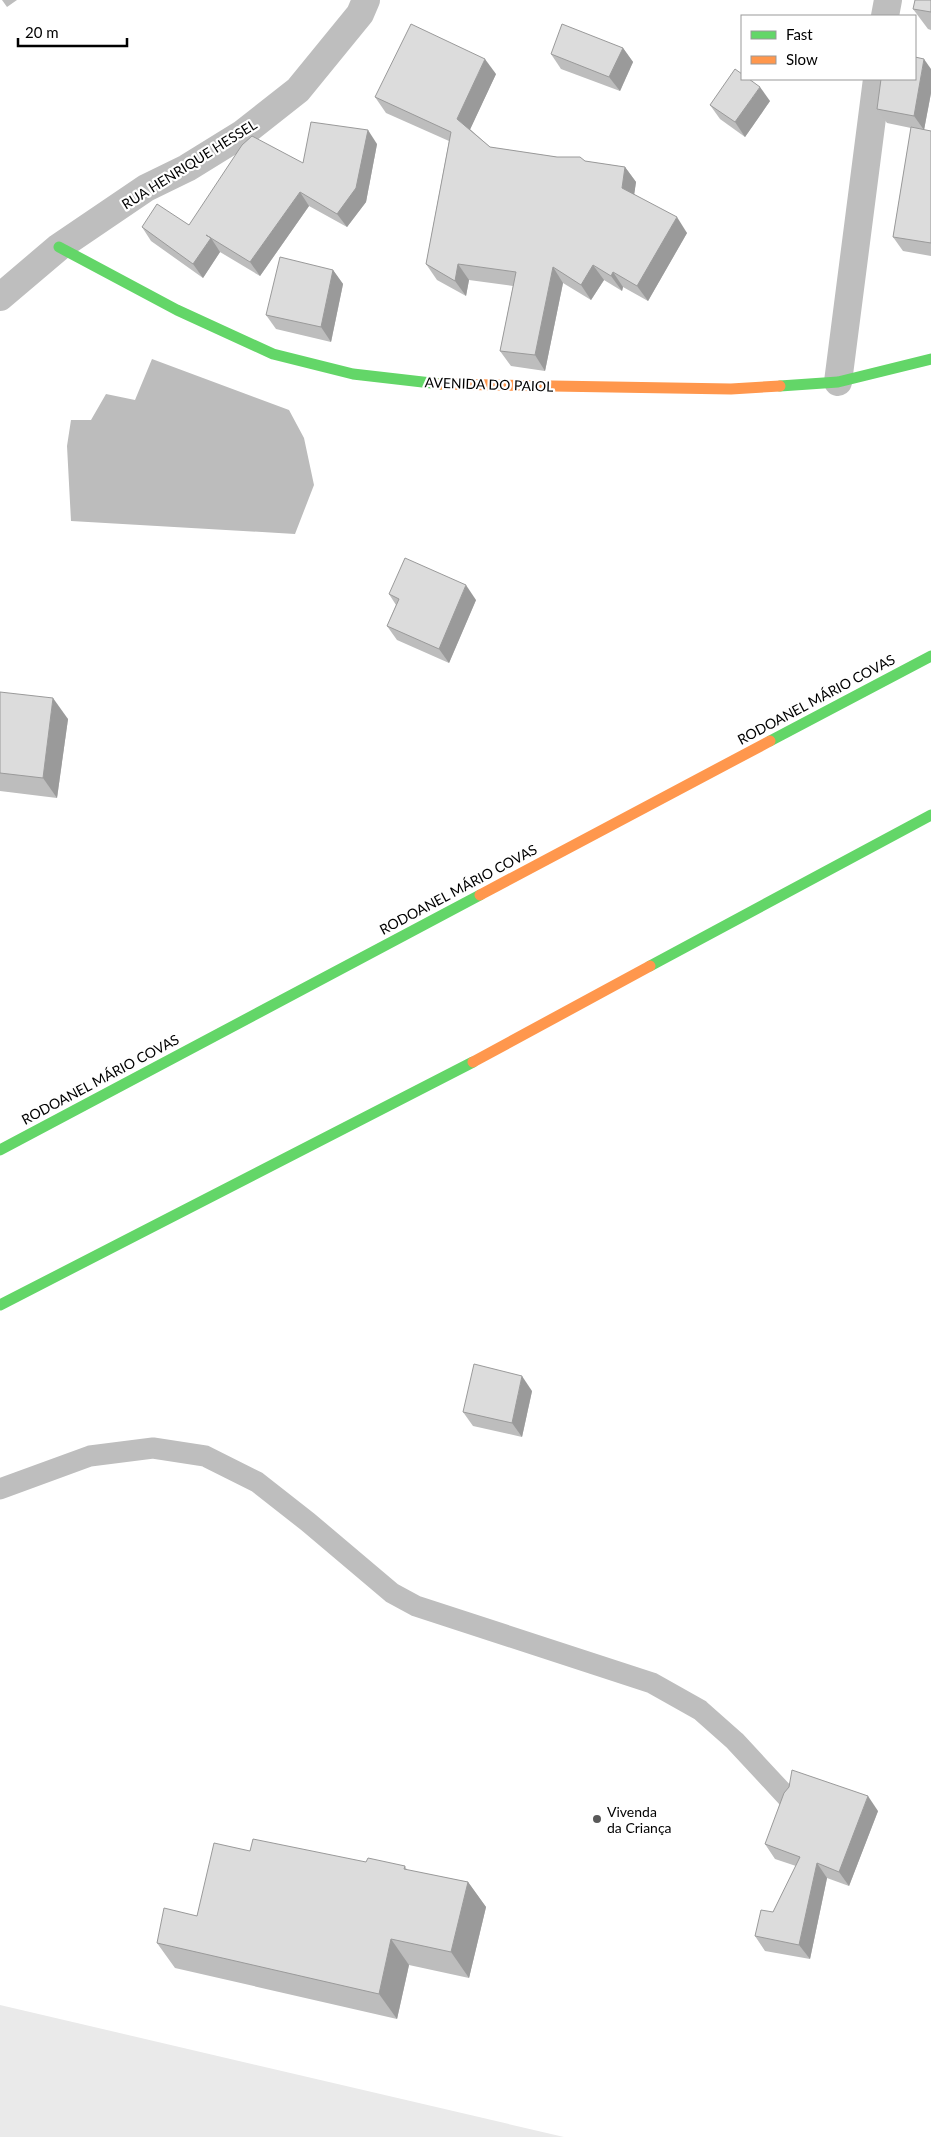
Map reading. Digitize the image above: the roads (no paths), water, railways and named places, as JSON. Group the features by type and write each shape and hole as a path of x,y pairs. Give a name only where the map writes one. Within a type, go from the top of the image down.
{"main road":[{"name":"AVENIDA DO PAIOL","path":"58,247 177,310 273,354 353,374 450,385 731,389 838,382 931,359"},
{"name":"RODOANEL MÁRIO COVAS","path":"0,1150 931,656"},
{"path":"0,1305 423,1089 931,815"}],"street":[{"name":"RUA HENRIQUE HESSEL","path":"58,247 146,188 187,168 242,134 298,90 354,22 366,0"},
{"path":"886,15 888,0"},
{"path":"838,382 877,80"},
{"path":"0,297 58,247"}],"lane":[{"path":"0,1490 90,1456 153,1448 205,1456 257,1482 392,1593 431,1611 652,1683 700,1710 735,1741 787,1797"}],"place":[{"name":"Vivenda da Criança","path":"597,1819"}]}
